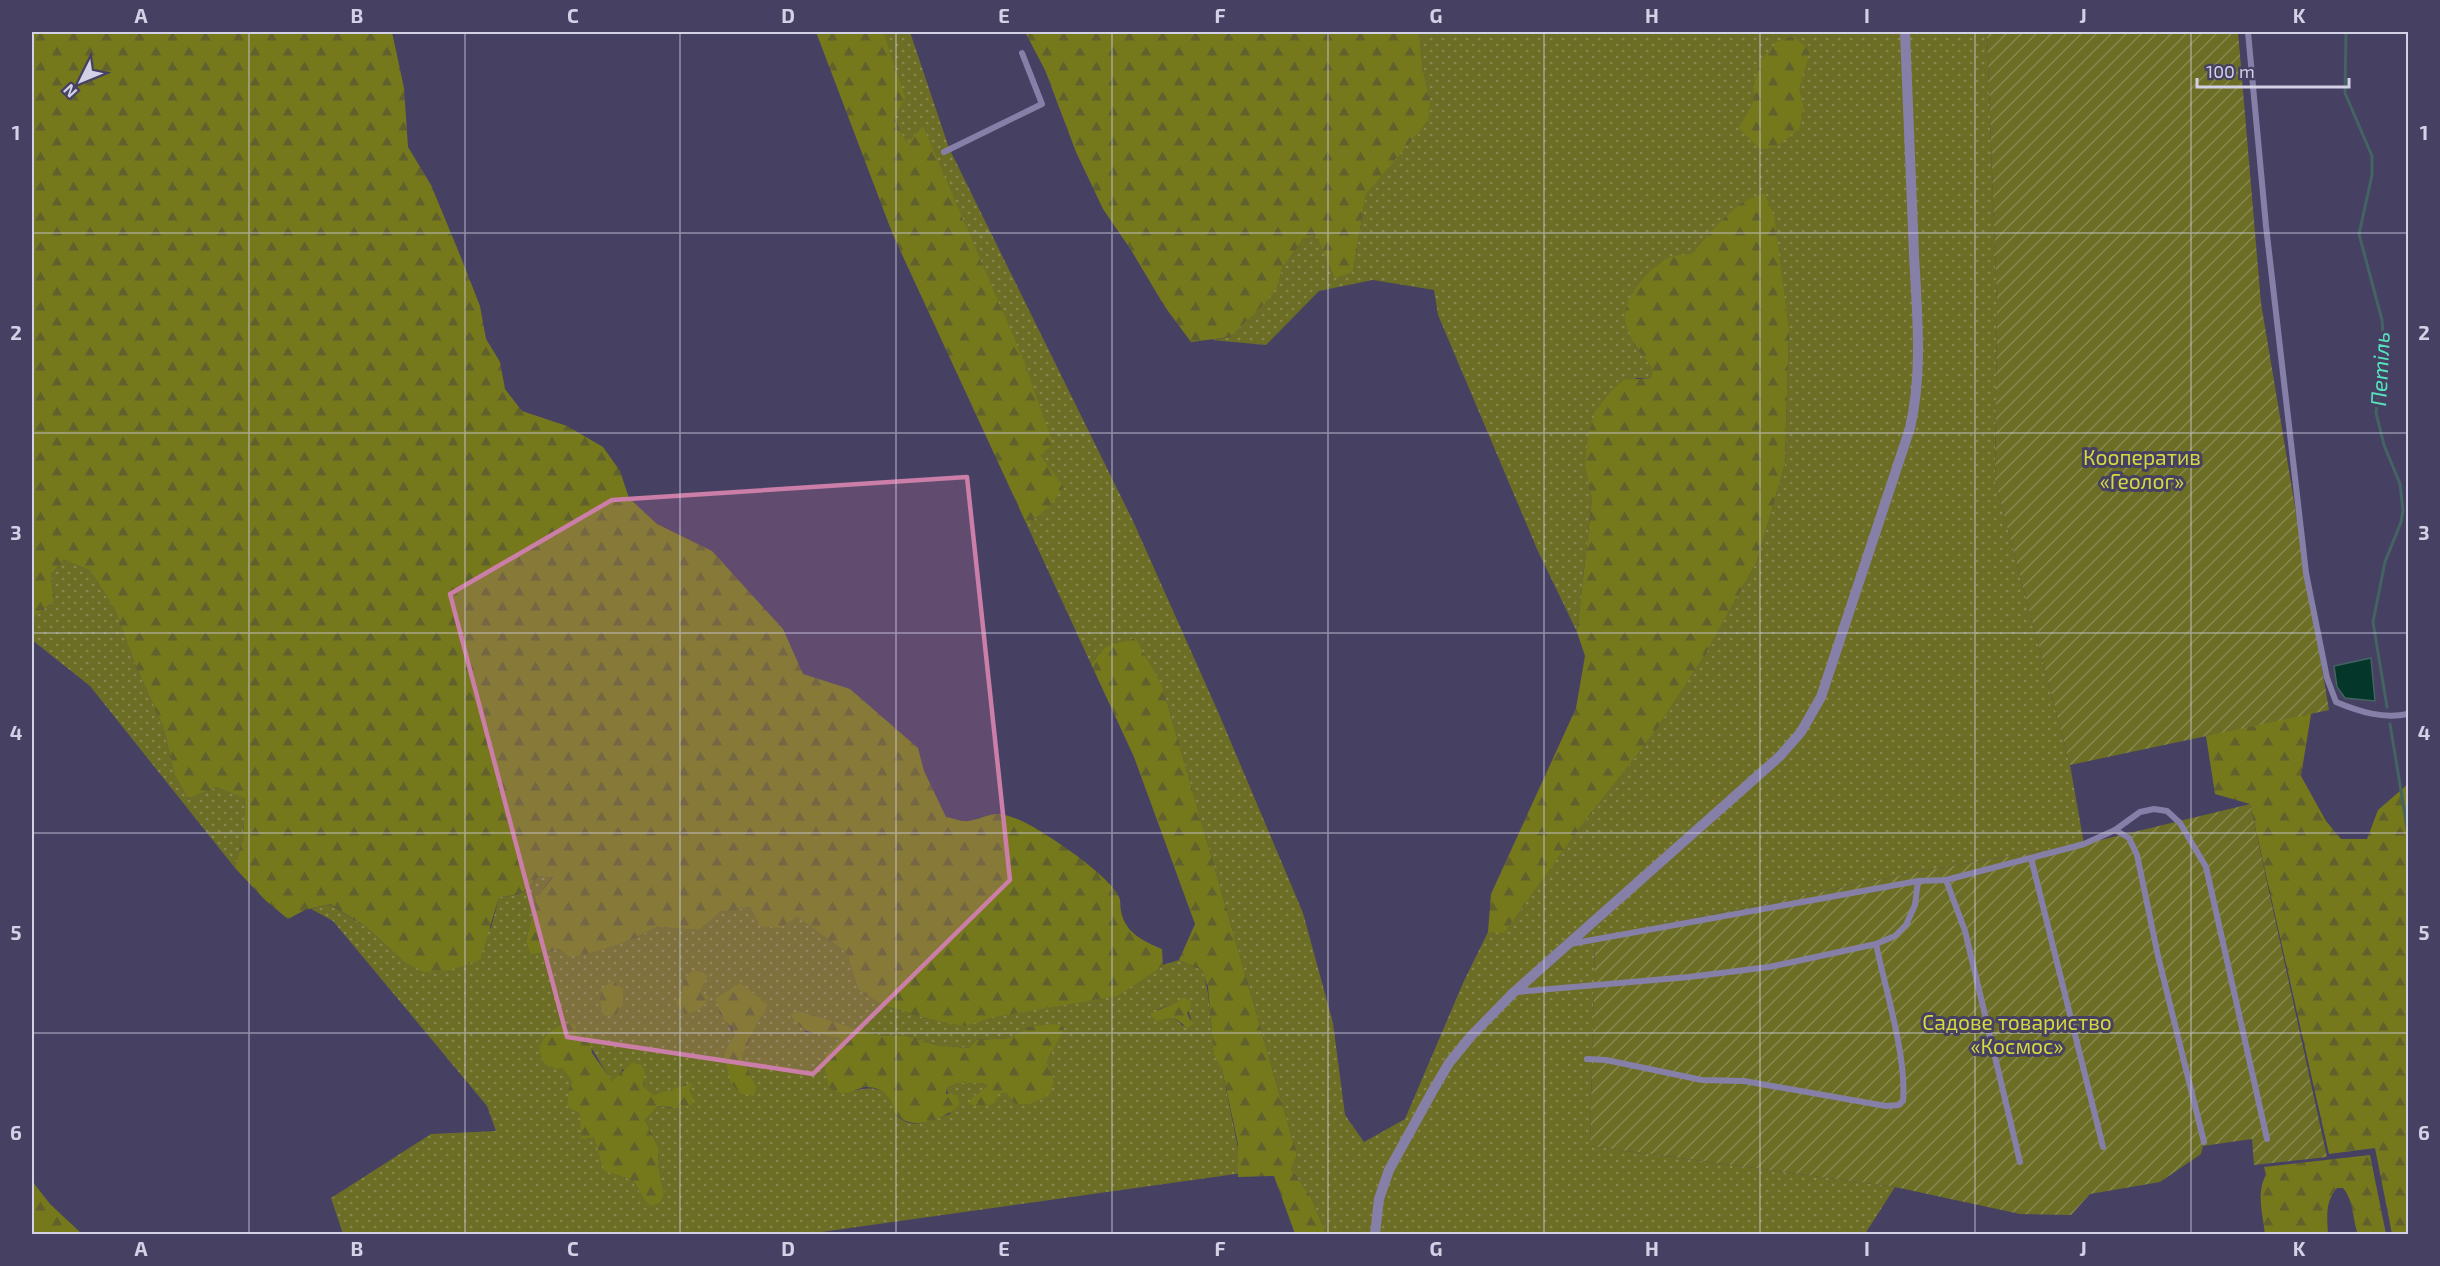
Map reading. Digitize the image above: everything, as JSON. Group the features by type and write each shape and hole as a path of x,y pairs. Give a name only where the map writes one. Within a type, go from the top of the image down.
{"street":[{"path":"1375,1234 1379,1199 1389,1170 1449,1063 1471,1036 1513,993 1780,756 1802,732 1821,697 1903,450 1915,406 1918,381 1917,317 1905,32"},
{"path":"2248,32 2266,226 2306,573 2327,678 2336,702 2362,713 2398,716 2409,714"},
{"path":"944,152 1042,104 1022,53"},
{"path":"1566,945 1918,881 1946,880 2084,844 2115,830 2127,819 2140,812 2154,809 2167,810 2180,824 2206,867 2267,1139"},
{"path":"2115,830 2129,838 2137,855 2158,956 2204,1142"},
{"path":"2031,858 2103,1147"},
{"path":"1946,880 1965,931 1977,976 2020,1162"},
{"path":"1513,993 1689,977 1769,967 1876,944 1895,936 1906,925 1915,905 1918,881"},
{"path":"1587,1059 1606,1060 1702,1080 1744,1081 1886,1106 1899,1105 1903,1101 1904,1093 1902,1069 1876,944"}],"highlighted area":[{"path":"967,477 1010,880 813,1074 567,1037 450,594 612,500"}],"green space":[{"path":"32,32 392,32 404,88 408,147 431,185 460,255 480,306 486,339 500,362 505,389 522,411 567,426 603,447 620,471 629,498 657,524 712,551 783,629 803,674 850,689 918,748 924,771 946,817 966,821 992,814 1002,814 1027,824 1057,842 1089,865 1113,888 1120,899 1126,925 1142,939 1162,949 1163,966 1117,996 994,1017 966,1026 936,1021 882,1005 858,990 847,953 797,917 780,928 760,926 751,907 720,912 700,930 658,927 621,944 592,953 569,957 560,949 530,955 526,941 536,898 553,877 539,876 522,892 499,897 480,960 450,970 424,972 403,961 365,926 330,904 305,910 288,919 265,900 235,868 243,839 245,798 217,787 188,799 174,774 164,729 135,664 115,610 91,571 64,560 51,574 54,601 32,619"},
{"path":"816,32 883,32 905,97 894,120 907,143 923,126 1023,359 1053,444 1040,455 1064,488 1047,509 1027,525 893,235"},
{"path":"883,32 910,32 949,148 1133,521 1219,714 1303,913 1333,1023 1345,1115 1364,1142 1405,1119 1463,983 1488,932 1504,932 1579,829 1652,736 1705,655 1757,561 1785,464 1789,331 1703,244 1692,255 1672,257 1647,274 1634,344 1652,368 1651,378 1636,378 1585,468 1592,498 1577,632 1537,549 1438,315 1434,290 1373,280 1319,291 1266,345 1212,340 1230,337 1278,286 1282,269 1303,239 1317,236 1353,272 1366,194 1389,164 1430,98 1423,70 1419,32 1987,32 1997,307 1995,481 2070,765 2084,844 1916,872 1595,939 1590,1146 1895,1187 1865,1234 1326,1234 1311,1197 1291,1169 1297,1155 1163,688 1105,647 1091,664 1027,525 1047,509 1039,455 922,127 907,144 894,119"},
{"path":"1025,32 1419,32 1423,70 1430,98 1428,121 1366,194 1353,272 1335,278 1317,236 1303,239 1282,269 1278,286 1264,304 1230,337 1191,342 1165,307 1103,209 1076,152 1045,70"},
{"name":"Кооператив «Геолог»","path":"1987,32 2238,32 2261,303 2329,710 2070,765 1995,481 1997,307"},
{"path":"1793,36 1810,51 1799,89 1804,109 1799,129 1776,147 1760,149 1739,128 1753,103 1755,81 1761,60 1776,42"},
{"path":"1764,193 1774,216 1789,331 1785,464 1757,561 1705,655 1652,736 1579,829 1504,933 1488,932 1491,894 1576,708 1585,656 1577,632 1592,499 1585,468 1588,436 1595,412 1611,391 1624,380 1651,378 1652,368 1640,353 1626,324 1627,304 1639,284 1656,266 1674,256 1692,254 1716,226 1741,203"},
{"path":"64,560 91,571 115,610 135,664 164,729 174,774 188,799 217,787 245,797 243,839 235,868 90,686 32,640 32,619 54,601 51,574"},
{"path":"1135,638 1163,688 1297,1155 1291,1169 1311,1197 1326,1234 1295,1234 1274,1176 1238,1177 1238,1144 1222,1069 1214,1054 1208,987 1202,970 1179,960 1195,924 1134,757 1091,664 1105,647"},
{"path":"2198,685 2313,702 2301,776 2326,821 2341,839 2367,839 2378,810 2408,784 2408,1234 2392,1234 2375,1148 2329,1154 2250,804 2215,794"},
{"name":"Садове товариство «Космос»","path":"2250,804 2327,1157 2254,1165 2252,1139 2203,1146 2201,1154 2160,1182 2090,1194 2071,1215 2020,1214 1895,1187 1590,1146 1595,939 1916,872 2084,844"},
{"path":"539,876 553,876 536,898 526,941 530,955 561,949 592,953 621,944 658,927 700,930 720,912 751,907 797,917 847,953 858,990 882,1005 936,1021 966,1025 1179,960 1202,970 1206,982 1214,1045 1222,1069 1243,1173 807,1234 343,1234 331,1198 431,1134 496,1131 487,1106 333,921 311,909 329,904 365,926 403,961 491,928 499,897 513,896 526,890","holes":["1183,997 1191,1019 1183,1026 1172,1016 1157,1010","719,1011 764,1014 742,1057 753,1081 729,1043 734,1038 730,1027","800,1011 881,1036 903,1035 935,1045 968,1048 976,1040 1009,1038 1029,1027 1052,1052 1047,1061 1054,1080 1007,1093 973,1097 987,1086 983,1083 958,1083 947,1088 950,1114 928,1122 914,1124 900,1119 894,1113 891,1099 887,1094 875,1089 853,1091 827,1053 841,1039 830,1035 805,1032","577,1034 588,1043 612,1081 623,1069 644,1082 643,1086 654,1095 670,1092 686,1084 689,1092 671,1108 658,1106 645,1120 659,1149 658,1164 664,1194 644,1199 633,1180 605,1171 594,1136 568,1093 572,1081 563,1067"]},
{"path":"695,969 708,975 700,991 709,997 700,1009 685,1014 676,1003 682,993 683,980"},
{"path":"613,981 623,989 623,1004 616,1015 604,1016 600,1002 601,989"},
{"path":"740,983 767,1004 742,1057 756,1087 754,1096 740,1093 731,1083 724,1056 734,1037 732,1028 724,1020 715,999"},
{"path":"1183,997 1190,1001 1191,1007 1187,1013 1192,1024 1188,1028 1173,1017 1157,1021 1149,1014 1175,1003"},
{"path":"800,1011 881,1036 903,1035 935,1045 968,1048 976,1040 1009,1038 1029,1027 1054,1024 1065,1027 1047,1061 1054,1080 1050,1094 1030,1104 1015,1104 1007,1093 999,1094 993,1104 977,1107 969,1103 987,1086 983,1083 958,1083 947,1088 946,1094 957,1095 959,1105 936,1120 918,1123 901,1119 894,1113 890,1098 878,1089 863,1087 843,1093 829,1088 824,1061 827,1053 841,1039 800,1027 791,1014"},
{"path":"566,1023 575,1025 577,1034 584,1038 588,1033 594,1039 591,1046 592,1053 612,1081 632,1063 642,1065 645,1072 643,1086 654,1095 692,1083 689,1092 694,1099 691,1105 678,1108 658,1106 645,1120 659,1149 658,1164 664,1194 660,1202 651,1206 633,1180 604,1171 594,1137 581,1139 580,1113 568,1107 568,1093 572,1081 563,1068 554,1069 544,1063 539,1050 549,1034"},
{"path":"2370,1155 2386,1234 2358,1234 2347,1193 2343,1188 2337,1188 2329,1204 2328,1234 2265,1234 2261,1196 2266,1175 2264,1167"},
{"path":"32,1181 50,1204 82,1234 32,1234"}],"shaded area":[{"path":"2371,658 2375,701 2345,698 2337,687 2334,666"}],"waterway":[{"name":"Петіль","path":"2346,32 2345,93 2372,156 2372,175 2359,234 2382,320 2384,346 2376,413 2384,445 2400,484 2403,510 2401,522 2385,562 2373,622 2387,707"},
{"name":"Петіль","path":"2390,724 2408,833"}]}
